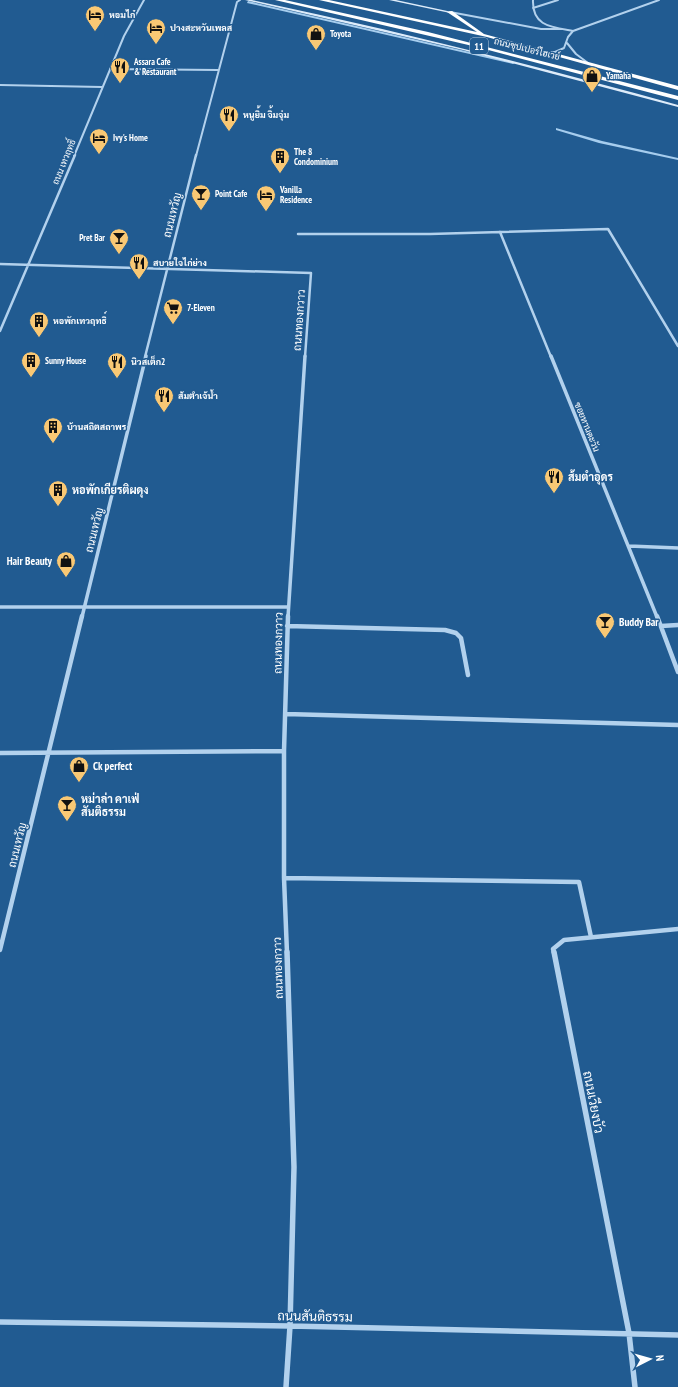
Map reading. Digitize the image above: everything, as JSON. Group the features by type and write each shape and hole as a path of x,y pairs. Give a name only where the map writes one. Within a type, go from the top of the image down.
{"highway":[{"name":"ถนนซุปเปอร์ไฮเวย์","path":"278,0 351,15 535,60 678,98"},
{"name":"ถนนซุปเปอร์ไฮเวย์","path":"322,0 488,36 678,88"},
{"path":"450,12 467,21 488,36"}],"main road":[{"path":"247,0 387,30 466,49 678,106"},
{"path":"391,0 450,12"}],"street":[{"name":"ถนน เทวฤทธิ์","path":"0,331 124,36 144,0"},
{"name":"ถนนเทวัญ","path":"0,950 167,269 218,70 237,2 240,0"},
{"path":"533,0 535,17 562,29"},
{"path":"533,8 558,0"},
{"path":"450,12 541,29 562,29 573,31 659,0"},
{"path":"547,52 564,48 568,37 573,31"},
{"path":"566,43 580,59 592,64"},
{"path":"110,69 218,70"},
{"path":"0,85 102,87"},
{"path":"298,234 500,232 608,229 678,346"},
{"name":"ซอยทานตะวัน","path":"500,232 662,626 678,672"},
{"name":"ถนนทองกวาว","path":"0,264 311,273 288,607 284,751 284,878 294,1167 290,1326 286,1387"},
{"path":"629,546 678,548"},
{"path":"0,607 288,607"},
{"path":"662,626 678,625"},
{"path":"288,626 445,630 456,633 461,638 468,675"},
{"path":"286,714 678,725"},
{"path":"0,753 284,751"},
{"path":"284,878 579,882 591,937"},
{"name":"ถนนเวียงบัว","path":"635,1387 629,1333 553,949 564,940 675,930 678,928"},
{"name":"ถนนสันติธรรม","path":"0,1322 290,1326 678,1335"}],"waterway":[{"path":"248,2 513,63"},
{"path":"558,129 601,142 678,159"}],"place":[{"name":"หอมไก๋","path":"95,32"},
{"name":"ปางสะหวันเพลส","path":"156,45"},
{"name":"Toyota","path":"316,51"},
{"name":"Assara Cafe & Restaurant","path":"120,84"},
{"name":"Yamaha","path":"592,93"},
{"name":"หนูยิ้ม จิ้มจุ่ม","path":"229,132"},
{"name":"Ivy's Home","path":"99,155"},
{"name":"The 8 Condominium","path":"280,174"},
{"name":"Point Cafe","path":"201,211"},
{"name":"Vanilla Residence","path":"266,212"},
{"name":"Pret Bar","path":"119,255"},
{"name":"สบายใจไก่ย่าง","path":"139,280"},
{"name":"7-Eleven","path":"173,325"},
{"name":"หอพักเทวฤทธิ์","path":"39,338"},
{"name":"Sunny House","path":"31,378"},
{"name":"นิวสเต็ก2","path":"117,379"},
{"name":"ส้มตำเจ้น้ำ","path":"164,413"},
{"name":"บ้านสถิตสถาพร","path":"53,444"},
{"name":"ส้มตำอุดร","path":"554,494"},
{"name":"หอพักเกียรติผดุง","path":"58,507"},
{"name":"Hair Beauty","path":"66,578"},
{"name":"Buddy Bar","path":"605,639"},
{"name":"Ck perfect","path":"79,783"},
{"name":"หม่าล่า คาเฟ่ สันติธรรม","path":"67,822"}]}
